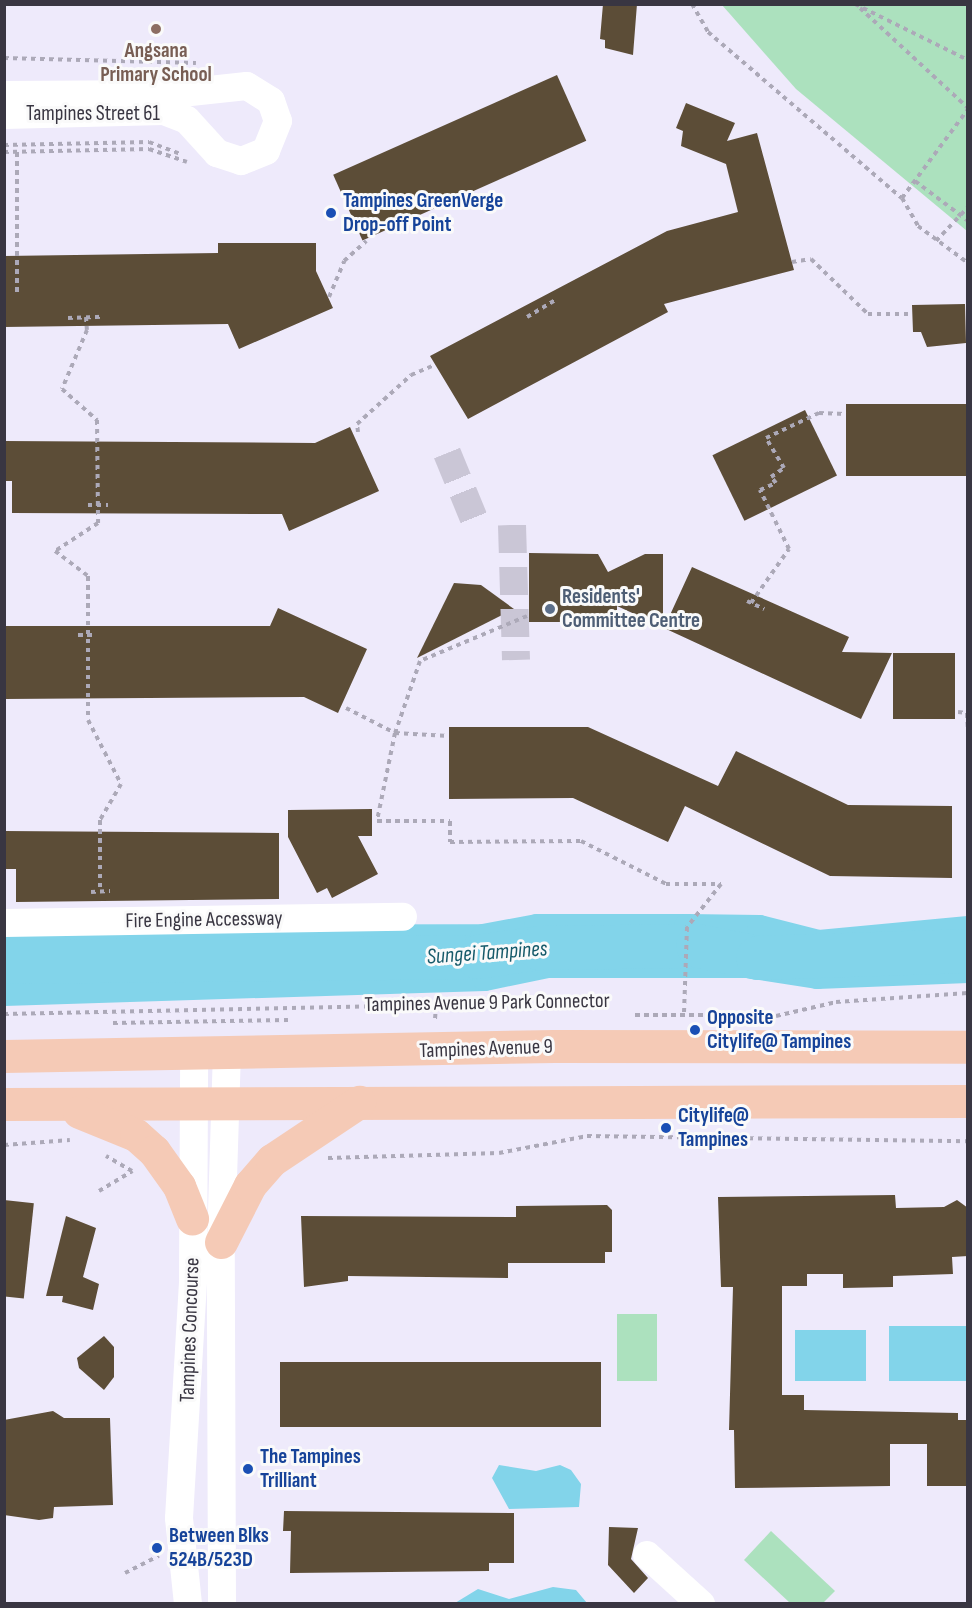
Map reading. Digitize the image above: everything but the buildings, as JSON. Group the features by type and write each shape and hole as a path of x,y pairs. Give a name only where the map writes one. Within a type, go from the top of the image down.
{"main road":[{"name":"Tampines Avenue 9","path":"4,1056 227,1056 565,1046 968,1047"},
{"path":"4,1104 66,1106 359,1102 968,1101"},
{"path":"221,1242 250,1185 272,1160 359,1102"},
{"path":"66,1106 136,1135 179,1186 192,1218"}],"street":[{"name":"Tampines Street 61","path":"4,95 172,94 247,86 271,101 284,133 266,151 241,161 217,153 187,120 164,111 4,115"},
{"name":"Fire Engine Accessway","path":"4,923 403,917"},
{"name":"Tampines Concourse","path":"194,1056 209,1104 221,1242 222,1604"},
{"name":"Tampines Concourse","path":"188,1604 179,1518 188,1423 192,1218 209,1104 227,1056"},
{"path":"647,1555 701,1604"}],"path":[{"path":"692,4 708,32 902,198 918,226 968,263"},
{"path":"855,4 968,109 902,198"},
{"path":"860,8 968,60"},
{"path":"4,145 149,142 198,162"},
{"path":"17,152 17,292"},
{"path":"915,182 968,221"},
{"path":"936,241 958,214 968,207"},
{"path":"329,297 344,261 366,241"},
{"path":"792,262 811,259 868,314 909,314"},
{"path":"526,317 557,299"},
{"path":"86,317 87,330 62,389 97,420 98,523 56,551 88,576 88,720 121,784 100,820 100,892"},
{"path":"69,318 104,317"},
{"path":"358,432 357,424 411,375 434,364"},
{"path":"764,609 749,602 789,549 760,490 776,483 771,477 784,468 766,438 819,413 846,414"},
{"path":"88,505 108,505"},
{"path":"527,616 420,661 395,733 377,821 450,821 450,842 581,841 666,884 721,884 687,927 684,1014"},
{"path":"78,634 96,635"},
{"path":"346,708 395,733 449,736"},
{"path":"958,712 967,712 968,731"},
{"path":"91,892 110,891"},
{"name":"Tampines Avenue 9 Park Connector","path":"627,1015 778,1016 836,1002 968,993"},
{"path":"4,1014 436,1005 435,1020"},
{"path":"106,1023 295,1020"},
{"name":"Tampines Avenue 9 Park Connector","path":"423,1020 447,1020"},
{"path":"322,1159 465,1155 587,1137 968,1141"},
{"path":"4,1145 80,1143"},
{"path":"96,1150 132,1171 99,1191"},
{"path":"125,1573 160,1556"}],"green space":[{"path":"722,5 967,5 967,231 796,89"},
{"path":"617,1314 657,1314 657,1381 617,1381"},
{"path":"771,1531 835,1591 823,1603 790,1603 744,1560"}],"water":[{"path":"889,1326 967,1326 967,1381 889,1381"},
{"path":"795,1330 866,1330 866,1381 795,1381"},
{"path":"499,1465 536,1471 560,1465 571,1470 581,1484 579,1507 509,1509 492,1478"},
{"path":"553,1587 576,1590 587,1603 455,1603 478,1589 509,1599"}],"waterway":[{"path":"4,938 483,937 537,927 687,927 760,928 819,943 968,929"},
{"name":"Sungei Tampines","path":"4,962 478,957 539,948 698,946 758,958 968,951"},
{"path":"4,993 485,978 548,965 747,965 817,976 968,970"}],"tunnel":[{"path":"447,453 477,526"},
{"path":"512,525 516,660"}],"place":[{"name":"Angsana Primary School","path":"156,29"},
{"name":"Tampines GreenVerge Drop-off Point","path":"331,213"},
{"name":"Residents' Committee Centre","path":"550,609"},
{"name":"Opposite Citylife@ Tampines","path":"695,1030"},
{"name":"Citylife@ Tampines","path":"666,1128"},
{"name":"The Tampines Trilliant","path":"248,1469"},
{"name":"Between Blks 524B/523D","path":"157,1548"}]}
